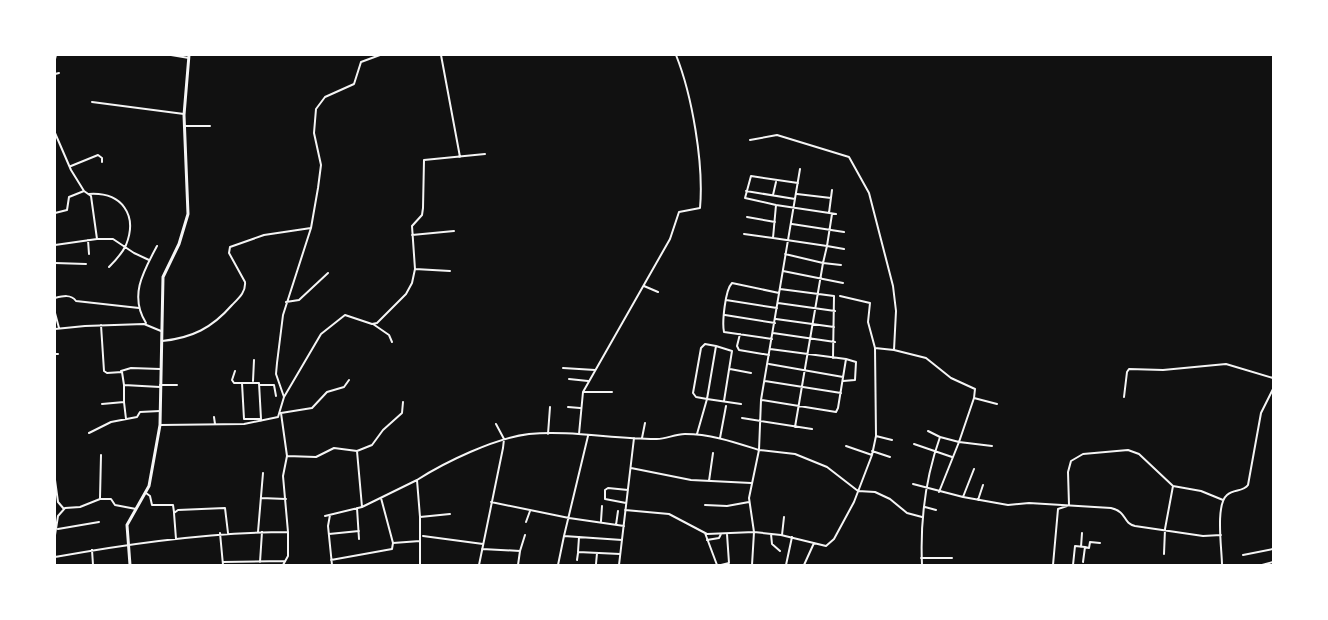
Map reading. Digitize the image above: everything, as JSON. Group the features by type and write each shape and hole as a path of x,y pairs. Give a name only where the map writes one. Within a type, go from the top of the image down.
{"main road":[{"path":"130,565 127,525 146,493 160,425 163,277 179,244 188,214 184,114 189,56"}],"street":[{"path":"171,55 189,56"},
{"path":"284,397 276,371 282,315 311,228 321,165 314,132 318,104 325,97 354,84 361,62 381,55 389,55"},
{"path":"440,55 460,157"},
{"path":"579,435 580,408 583,392 588,381 670,238 678,213 700,208 698,156 688,93 676,55"},
{"path":"55,74 59,73"},
{"path":"92,102 184,114"},
{"path":"185,126 210,126"},
{"path":"55,134 84,190 89,194 106,195 124,206 128,212 130,232 125,247 109,267"},
{"path":"750,140 777,135 849,157 869,193 892,279 896,311 894,350"},
{"path":"372,324 380,322 406,294 415,269 412,235 413,224 423,212 424,160 485,154"},
{"path":"70,166 98,155 102,162"},
{"path":"752,565 754,532 749,502 759,450 762,400 769,354 800,169"},
{"path":"798,183 751,176 746,191 747,200 836,214"},
{"path":"773,196 776,182"},
{"path":"55,213 67,210 69,197 84,190"},
{"path":"795,427 797,404 830,230 832,190"},
{"path":"746,191 795,199"},
{"path":"89,194 97,239"},
{"path":"796,194 831,198"},
{"path":"773,238 776,205"},
{"path":"747,217 775,222"},
{"path":"792,224 844,232"},
{"path":"161,341 181,339 206,329 217,322 242,294 245,282 229,254 230,248 264,235 311,228"},
{"path":"412,235 454,231"},
{"path":"744,234 844,249"},
{"path":"55,245 97,239 113,239 150,260"},
{"path":"88,240 89,254"},
{"path":"147,324 139,308 138,289 156,246"},
{"path":"786,254 823,263 841,265"},
{"path":"55,263 86,264"},
{"path":"415,269 450,272"},
{"path":"783,271 843,283"},
{"path":"286,302 299,300 328,273"},
{"path":"772,339 724,332 726,300 729,286 732,283 779,293"},
{"path":"644,286 658,292"},
{"path":"780,288 834,296 835,342 833,358"},
{"path":"55,298 68,296 73,297 76,301 139,308"},
{"path":"704,533 754,532 782,535 826,546 844,522 872,455 876,436 875,348 868,322 870,303 840,296"},
{"path":"726,300 777,308"},
{"path":"778,303 835,311"},
{"path":"55,313 59,328"},
{"path":"282,565 288,553 283,473 286,456 281,413 284,397 321,334 343,316 350,314 372,324 389,335 392,342"},
{"path":"724,315 775,323"},
{"path":"776,319 812,323 834,328"},
{"path":"55,329 147,324 161,331"},
{"path":"101,325 104,371 106,373 132,368 160,369"},
{"path":"773,333 835,342"},
{"path":"740,334 737,346 740,350 769,354"},
{"path":"724,401 730,369 731,350 702,344 693,394 696,397 740,404"},
{"path":"697,434 707,398 716,346"},
{"path":"875,348 894,350 930,361 951,378 974,388 974,398 939,492"},
{"path":"770,350 856,362 855,380 843,381"},
{"path":"253,382 254,360"},
{"path":"762,400 797,404 836,412 846,360"},
{"path":"768,364 843,377"},
{"path":"1124,397 1127,372 1131,368 1162,370 1226,364 1273,378"},
{"path":"563,368 595,370"},
{"path":"730,369 751,373"},
{"path":"120,371 124,374 126,419"},
{"path":"235,371 232,382 257,381 261,421"},
{"path":"570,379 588,381"},
{"path":"160,425 215,425 276,418 281,413 312,408 327,392 344,387 349,380"},
{"path":"765,382 841,393"},
{"path":"242,383 244,419 261,421"},
{"path":"124,385 177,385"},
{"path":"259,386 274,385 276,396"},
{"path":"1222,565 1223,500 1227,495 1243,490 1248,485 1262,412 1273,389"},
{"path":"583,392 612,392"},
{"path":"974,398 997,404"},
{"path":"102,404 124,402"},
{"path":"286,456 316,457 334,448 357,451 372,444 383,430 402,413 403,402"},
{"path":"720,438 726,406"},
{"path":"548,434 550,407"},
{"path":"568,407 580,408"},
{"path":"89,433 111,422 137,417 140,412 160,411"},
{"path":"214,417 215,425"},
{"path":"742,418 812,429"},
{"path":"642,438 645,423"},
{"path":"479,565 504,440 496,424"},
{"path":"928,431 959,442 992,446"},
{"path":"325,516 362,507 481,448 504,440 531,434 662,439 678,434 697,434 720,438 759,450 800,456 827,467 858,491 875,492 890,499 907,513 922,517"},
{"path":"558,565 589,435"},
{"path":"876,436 892,440"},
{"path":"922,565 922,517 928,489 926,479 940,436"},
{"path":"619,565 634,438"},
{"path":"914,444 953,457"},
{"path":"846,446 872,455"},
{"path":"1069,505 1069,465 1082,454 1112,450 1134,452 1172,486 1201,491 1223,500"},
{"path":"357,451 362,507"},
{"path":"872,451 890,456"},
{"path":"708,481 713,453"},
{"path":"100,499 101,456"},
{"path":"631,468 681,479 752,483"},
{"path":"963,497 974,469"},
{"path":"258,532 263,473"},
{"path":"55,480 58,502 64,509"},
{"path":"417,480 420,517 420,565"},
{"path":"913,484 939,492 1008,505 1069,505 1116,510 1124,514 1130,525 1203,536 1221,535"},
{"path":"978,500 983,485"},
{"path":"1164,554 1165,529 1172,486"},
{"path":"626,503 605,499 604,494 608,488 628,490"},
{"path":"146,493 150,496 152,506 173,504 176,539"},
{"path":"261,498 286,499"},
{"path":"332,560 386,552 392,549 393,543 382,498"},
{"path":"55,535 58,528 58,516 64,509 80,507 100,499 109,499 115,505 136,509"},
{"path":"491,502 530,511 624,526"},
{"path":"705,505 727,506 749,502"},
{"path":"1053,565 1058,509 1069,505"},
{"path":"600,522 602,506"},
{"path":"924,506 936,510"},
{"path":"174,512 225,508 227,510 228,533"},
{"path":"357,508 359,539"},
{"path":"625,510 669,514 695,526 704,533 717,565"},
{"path":"526,522 530,511"},
{"path":"616,525 618,511"},
{"path":"420,517 450,514"},
{"path":"330,515 328,534 332,565"},
{"path":"586,515 586,521"},
{"path":"782,535 784,517"},
{"path":"58,528 100,522"},
{"path":"328,534 358,531"},
{"path":"260,562 262,532"},
{"path":"55,557 127,544 220,533 288,532"},
{"path":"220,533 223,564 285,561"},
{"path":"1081,547 1082,533"},
{"path":"707,540 719,538 721,534"},
{"path":"721,565 729,562 727,534"},
{"path":"771,534 772,544 780,551"},
{"path":"518,565 525,535"},
{"path":"423,536 448,537 483,544"},
{"path":"564,536 622,540"},
{"path":"577,560 579,537"},
{"path":"786,565 792,537"},
{"path":"393,543 420,541"},
{"path":"1073,565 1075,546 1089,548 1090,542 1100,543"},
{"path":"804,565 814,543"},
{"path":"1083,562 1085,547"},
{"path":"482,548 520,551"},
{"path":"1243,555 1273,549"},
{"path":"92,550 93,565"},
{"path":"578,552 620,554"},
{"path":"596,564 597,553"},
{"path":"921,558 952,558"},
{"path":"1262,565 1273,562"}]}
